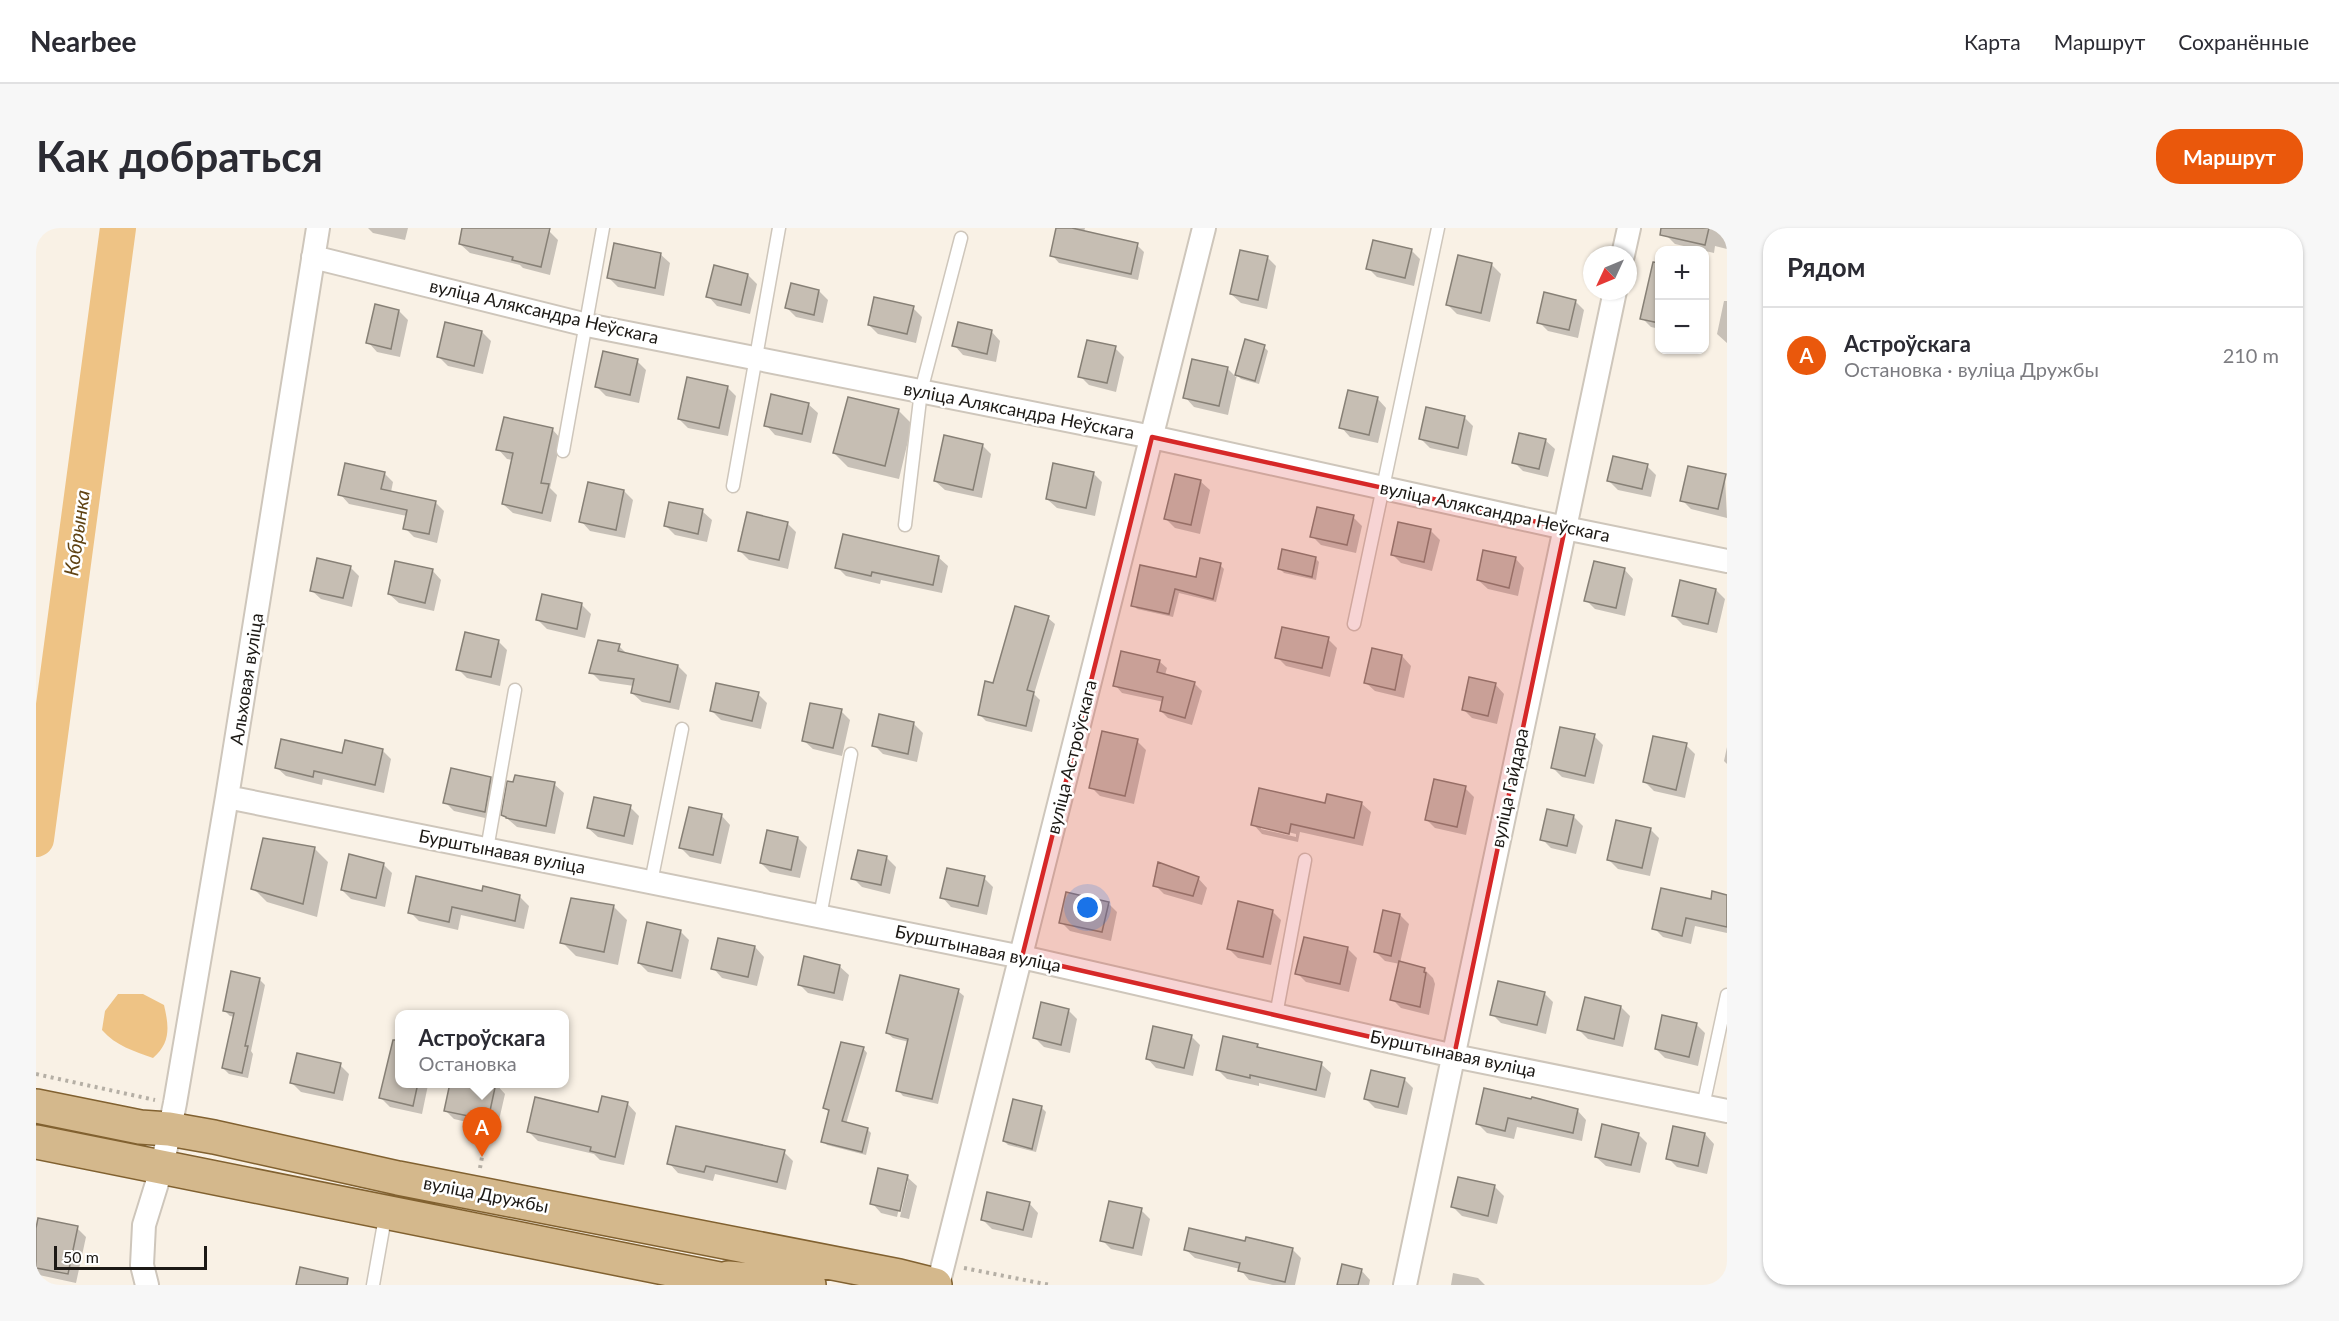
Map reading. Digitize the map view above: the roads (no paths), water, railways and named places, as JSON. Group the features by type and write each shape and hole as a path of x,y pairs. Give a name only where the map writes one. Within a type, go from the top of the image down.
{"main road":[{"name":"вуліца Дружбы","path":"36,1106 140,1127 165,1115 214,1137 398,1178 937,1285"},
{"path":"36,1130 136,1150 151,1147 162,1138 165,1115"},
{"name":"вуліца Дружбы","path":"36,1143 749,1285"},
{"path":"162,1167 169,1156 187,1148 287,1169 398,1178"},
{"path":"702,1275 809,1285"}],"street":[{"name":"Альховая вуліца","path":"147,1285 141,1265 144,1224 162,1167 165,1115 227,797 318,228"},
{"name":"вуліца Астроўскага","path":"937,1285 1022,957 1204,228"},
{"path":"1625,246 1629,228"},
{"name":"вуліца Аляксандра Неўскага","path":"313,257 587,325 1152,437 1565,528 1727,561"},
{"name":"вуліца Гайдара","path":"1405,1285 1613,300"},
{"name":"Бурштынавая вуліца","path":"227,797 1022,957 1454,1056 1727,1111"}],"lane":[{"path":"563,451 603,228"},
{"path":"733,486 779,228"},
{"path":"1354,624 1438,228"},
{"path":"905,525 921,392 961,238"},
{"path":"487,849 514,690"},
{"path":"651,882 682,729"},
{"path":"820,916 851,754"},
{"path":"1276,1015 1305,860"},
{"path":"1703,1106 1727,995"},
{"path":"372,1285 386,1212"}],"waterway":[{"name":"Кобрынка","path":"36,839 118,228"}],"place":[{"name":"Астроўскага","path":"482,1157"}]}
